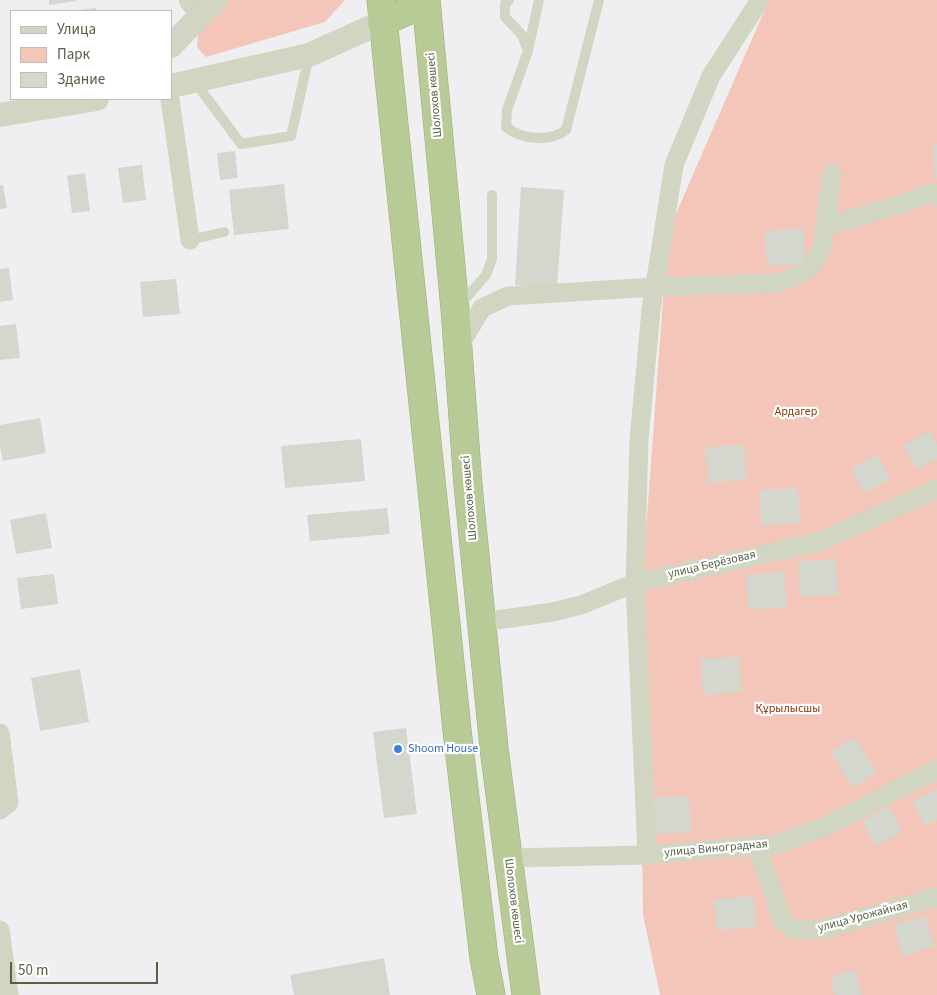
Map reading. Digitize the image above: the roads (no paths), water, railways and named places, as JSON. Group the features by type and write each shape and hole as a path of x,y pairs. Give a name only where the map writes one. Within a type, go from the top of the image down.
{"highway":[{"path":"427,1 382,11 456,720 484,958 491,995"},
{"name":"Шолохов көшесі","path":"427,1 455,309 468,485 494,748 526,995"}],"street":[{"path":"647,855 634,583 639,440 651,310 674,165 711,76 760,0"},
{"path":"172,45 201,6"},
{"path":"172,86 309,56 382,11"},
{"path":"0,115 28,105 86,100"},
{"path":"170,100 190,240"},
{"path":"458,348 482,308 508,296 655,287 776,283 798,276 812,266 822,248 832,174"},
{"path":"824,227 931,193 937,197"},
{"name":"улица Берёзовая","path":"482,622 553,612 581,604 634,583 819,542 937,488"},
{"path":"0,733 9,803 0,810"},
{"name":"улица Виноградная","path":"508,858 647,855 756,844 777,844 829,825 937,769"},
{"name":"улица Урожайная","path":"756,844 783,922 793,930 820,930 937,897"},
{"path":"0,930 9,995"}],"lane":[{"path":"508,0 505,4 505,17 522,35 528,51"},
{"path":"539,0 528,51 507,110 506,127 513,133 543,139 558,136 566,130 599,0"},
{"path":"194,81 241,144 292,136 309,56"},
{"path":"455,309 486,275 492,259 492,195"},
{"path":"190,240 224,232"}],"place":[{"name":"Shoom House","path":"398,749"}],"park label":[{"name":"Ардагер","path":"796,412"},
{"name":"Құрылысшы","path":"788,709"}]}
